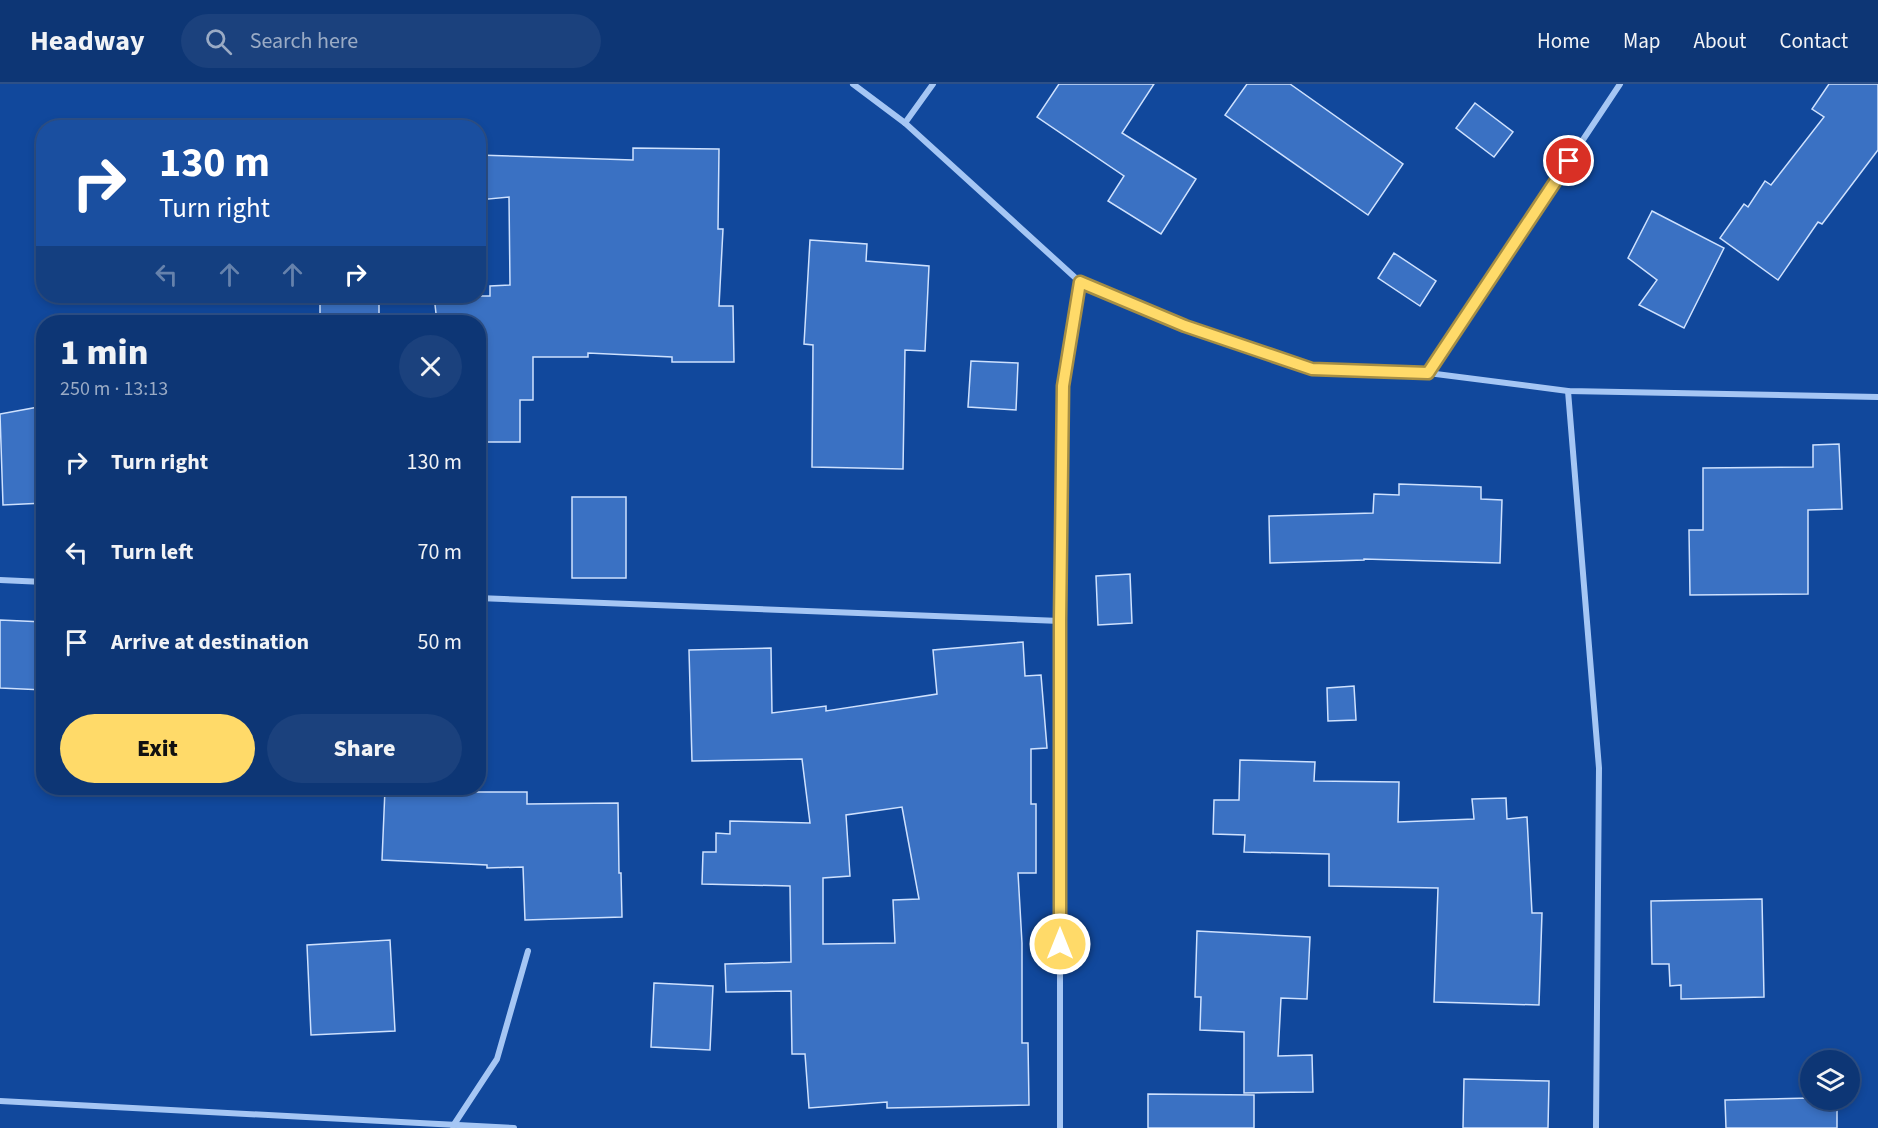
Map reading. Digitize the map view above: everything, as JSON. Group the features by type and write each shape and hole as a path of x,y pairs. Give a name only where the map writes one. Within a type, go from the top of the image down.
{"street":[{"path":"853,84 905,123 1080,282 1185,326 1312,369 1428,373 1568,391 1878,397"},
{"path":"905,123 933,84"},
{"path":"1428,373 1620,84"},
{"path":"1060,1128 1060,621 1063,386 1080,282"},
{"path":"1568,391 1599,768 1596,1128"},
{"path":"0,580 36,582"},
{"path":"486,598 1060,621"},
{"path":"453,1126 497,1059 528,951"},
{"path":"0,1101 514,1128"}],"building":[{"path":"1059,84 1154,84 1122,133 1196,179 1161,234 1108,201 1124,176 1037,117"},
{"path":"1247,84 1290,84 1403,164 1368,215 1225,115"},
{"path":"1829,84 1878,84 1878,150 1822,224 1818,222 1778,280 1720,238 1744,204 1748,207 1765,181 1771,185 1824,117 1812,109"},
{"path":"1475,103 1513,132 1494,157 1456,128"},
{"path":"633,148 719,149 718,229 723,229 719,306 733,306 734,362 672,362 672,357 588,353 588,357 533,357 533,400 520,400 520,442 486,442 486,315 436,315 435,303 486,303 486,296 490,296 490,286 510,285 509,197 486,199 486,155 633,160"},
{"path":"1652,211 1724,248 1684,328 1639,305 1657,280 1628,258"},
{"path":"810,240 867,244 866,261 929,266 925,351 905,350 903,469 812,467 813,345 804,344"},
{"path":"1394,253 1436,281 1420,306 1378,278"},
{"path":"320,303 379,303 379,315 320,315"},
{"path":"971,361 1018,363 1016,410 968,407"},
{"path":"36,407 36,503 3,505 0,414"},
{"path":"1839,444 1842,509 1808,510 1808,594 1690,595 1689,530 1703,530 1703,468 1813,467 1813,445"},
{"path":"1399,484 1481,487 1481,499 1502,500 1500,563 1364,559 1270,563 1269,516 1373,513 1374,494 1399,495"},
{"path":"572,497 626,497 626,578 572,578"},
{"path":"1130,574 1132,623 1098,625 1096,576"},
{"path":"0,620 36,622 36,690 0,688"},
{"path":"1023,642 1025,676 1041,675 1047,748 1031,749 1031,804 1036,804 1036,873 1018,873 1022,943 1022,1043 1028,1043 1029,1105 887,1108 887,1102 809,1108 805,1054 792,1054 791,991 726,992 725,964 791,962 790,886 702,884 703,852 716,852 716,833 730,834 730,821 810,823 802,759 692,761 689,650 771,648 772,713 826,706 826,711 937,694 933,650","holes":["902,807 919,899 893,900 895,943 823,944 823,878 850,876 846,815"]},
{"path":"1354,686 1356,720 1328,721 1327,688"},
{"path":"1240,760 1315,762 1314,781 1399,782 1398,822 1474,819 1472,799 1506,798 1507,819 1527,817 1532,913 1542,913 1539,1005 1434,1002 1438,888 1329,886 1329,854 1244,852 1245,835 1213,834 1214,800 1239,800"},
{"path":"486,792 527,792 527,804 618,803 622,917 525,920 523,867 487,868 487,865 382,860 385,795 486,795"},
{"path":"1762,899 1764,997 1681,999 1681,985 1670,986 1669,964 1652,964 1651,901"},
{"path":"1197,931 1310,937 1307,999 1281,998 1278,1056 1312,1055 1313,1092 1244,1093 1244,1032 1200,1030 1201,997 1195,997"},
{"path":"390,940 395,1031 311,1035 307,945"},
{"path":"654,983 713,986 710,1050 651,1047"},
{"path":"1464,1079 1549,1081 1548,1128 1463,1128"},
{"path":"1148,1094 1254,1095 1254,1128 1148,1128"},
{"path":"1800,1098 1800,1110 1837,1110 1837,1128 1726,1128 1725,1100"}],"route":[{"path":"1060,944 1063,386 1080,282 1185,326 1312,369 1428,373 1569,161"}]}
